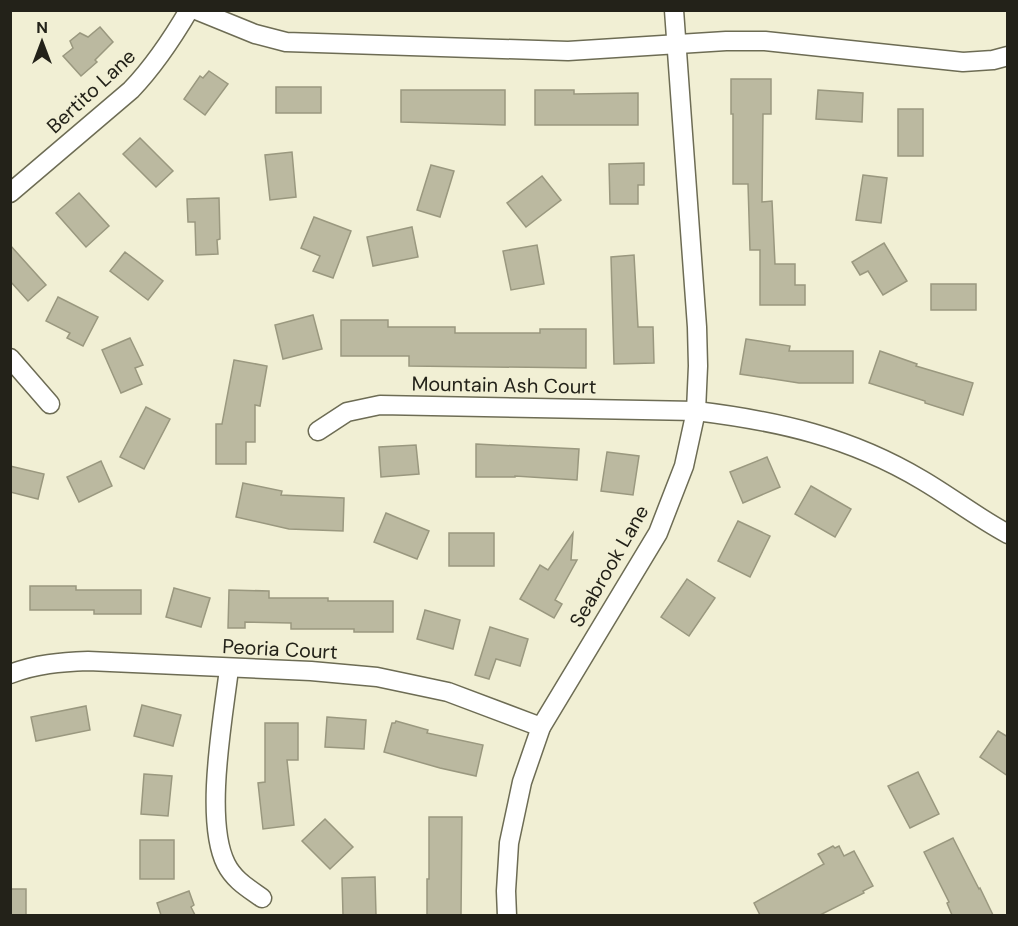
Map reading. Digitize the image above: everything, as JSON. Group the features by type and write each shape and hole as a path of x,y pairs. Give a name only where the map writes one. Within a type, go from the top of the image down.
{"street":[{"name":"Bertito Lane","path":"10,193 131,90 166,49 189,10"},
{"path":"196,10 255,34 286,42 568,51 726,40 765,41 963,62 993,60 1008,56"},
{"name":"Seabrook Lane","path":"507,915 509,843 522,782 541,727 658,533 684,465 696,411 697,327 674,10"},
{"path":"10,358 50,404"},
{"name":"Mountain Ash Court","path":"318,431 347,412 380,405 696,411 772,422 816,433 852,446 922,480 1008,534"},
{"name":"Peoria Court","path":"10,674 37,665 62,662 311,671 387,679 448,692 541,727"},
{"path":"229,669 215,794 219,849 226,866 237,881 262,898"}],"building":[{"path":"100,27 113,42 95,60 97,62 81,76 63,56 73,48 70,41 80,33 88,37"},
{"path":"209,71 228,84 205,115 184,99 200,76 203,78"},
{"path":"731,79 771,79 771,114 763,114 762,202 772,201 775,264 795,264 795,285 805,285 805,305 760,305 760,250 750,250 748,184 733,184"},
{"path":"276,87 321,87 321,113 276,113"},
{"path":"401,90 505,90 505,125 401,122"},
{"path":"535,90 574,90 574,94 638,93 638,125 535,125"},
{"path":"818,90 863,93 862,122 816,119"},
{"path":"898,109 923,109 923,156 898,156"},
{"path":"140,138 173,171 156,187 123,154"},
{"path":"292,152 296,197 270,200 265,155"},
{"path":"644,163 644,185 638,185 638,204 610,204 609,164"},
{"path":"431,165 454,171 440,217 417,210"},
{"path":"863,175 887,178 881,223 856,220"},
{"path":"542,176 561,200 526,227 507,203"},
{"path":"79,193 109,226 86,247 56,213"},
{"path":"219,198 218,254 196,255 195,222 188,222 187,199"},
{"path":"314,217 351,231 333,278 313,271 320,256 301,248"},
{"path":"412,227 418,257 373,266 367,237"},
{"path":"884,243 907,281 883,295 868,271 860,275 852,262"},
{"path":"10,245 46,285 28,301 10,281"},
{"path":"537,245 544,284 511,290 503,251"},
{"path":"125,252 163,281 148,300 110,271"},
{"path":"634,255 638,327 653,327 654,363 614,364 611,257"},
{"path":"931,284 976,284 976,310 931,310"},
{"path":"58,297 98,317 83,346 67,338 70,333 46,321"},
{"path":"313,315 322,349 283,359 275,325"},
{"path":"341,320 388,320 388,327 455,327 455,333 540,333 540,329 586,329 586,368 409,366 409,356 341,356"},
{"path":"130,338 143,365 135,368 142,384 121,393 102,350"},
{"path":"746,339 790,346 789,351 853,351 853,383 799,383 740,374"},
{"path":"880,351 917,364 916,366 973,383 963,415 869,383"},
{"path":"234,360 267,366 260,406 255,405 255,442 246,442 246,464 216,464 216,424 222,424"},
{"path":"146,407 170,419 144,469 120,457"},
{"path":"476,444 579,449 577,480 515,476 476,477"},
{"path":"416,445 419,474 381,477 379,447"},
{"path":"607,452 639,456 633,495 601,491"},
{"path":"767,457 780,487 743,503 730,472"},
{"path":"101,461 112,486 79,502 67,477"},
{"path":"10,466 44,474 38,499 10,492"},
{"path":"243,483 282,491 281,495 344,498 343,531 289,529 236,517"},
{"path":"811,486 851,509 835,537 795,514"},
{"path":"386,513 429,531 417,559 374,542"},
{"path":"738,521 770,536 750,577 718,561"},
{"path":"449,533 494,533 494,566 449,566"},
{"path":"573,533 571,560 577,560 555,600 562,604 554,618 520,599 540,565 548,570"},
{"path":"687,579 715,598 689,636 661,617"},
{"path":"30,586 76,586 76,590 141,590 141,614 94,614 94,610 30,610"},
{"path":"174,588 210,598 201,627 166,617"},
{"path":"229,590 269,591 269,598 393,601 393,632 354,632 354,629 291,629 291,623 245,622 245,628 228,628"},
{"path":"425,610 460,620 453,649 417,639"},
{"path":"490,627 528,639 520,666 496,659 489,679 475,675"},
{"path":"142,705 181,715 173,746 134,736"},
{"path":"86,706 90,730 36,741 31,717"},
{"path":"327,717 366,720 364,749 325,747"},
{"path":"396,721 428,730 427,733 483,745 476,776 384,752 392,723"},
{"path":"265,723 298,723 298,760 287,760 294,825 263,829 258,783 265,782"},
{"path":"998,731 1008,737 1008,776 980,757"},
{"path":"918,772 939,814 910,828 888,786"},
{"path":"144,774 172,776 168,816 141,814"},
{"path":"429,817 462,817 461,915 427,915"},
{"path":"325,819 353,847 330,869 302,841"},
{"path":"953,838 993,915 952,915 947,903 949,902 924,852"},
{"path":"140,840 174,840 174,879 140,879"},
{"path":"833,846 835,848 839,846 844,856 854,851 873,886 863,891 864,893 820,915 760,915 754,903 824,864 818,854"},
{"path":"375,877 376,915 343,915 342,878"},
{"path":"10,889 26,889 26,915 10,915"},
{"path":"189,891 194,905 191,907 195,915 161,915 157,903"}]}
